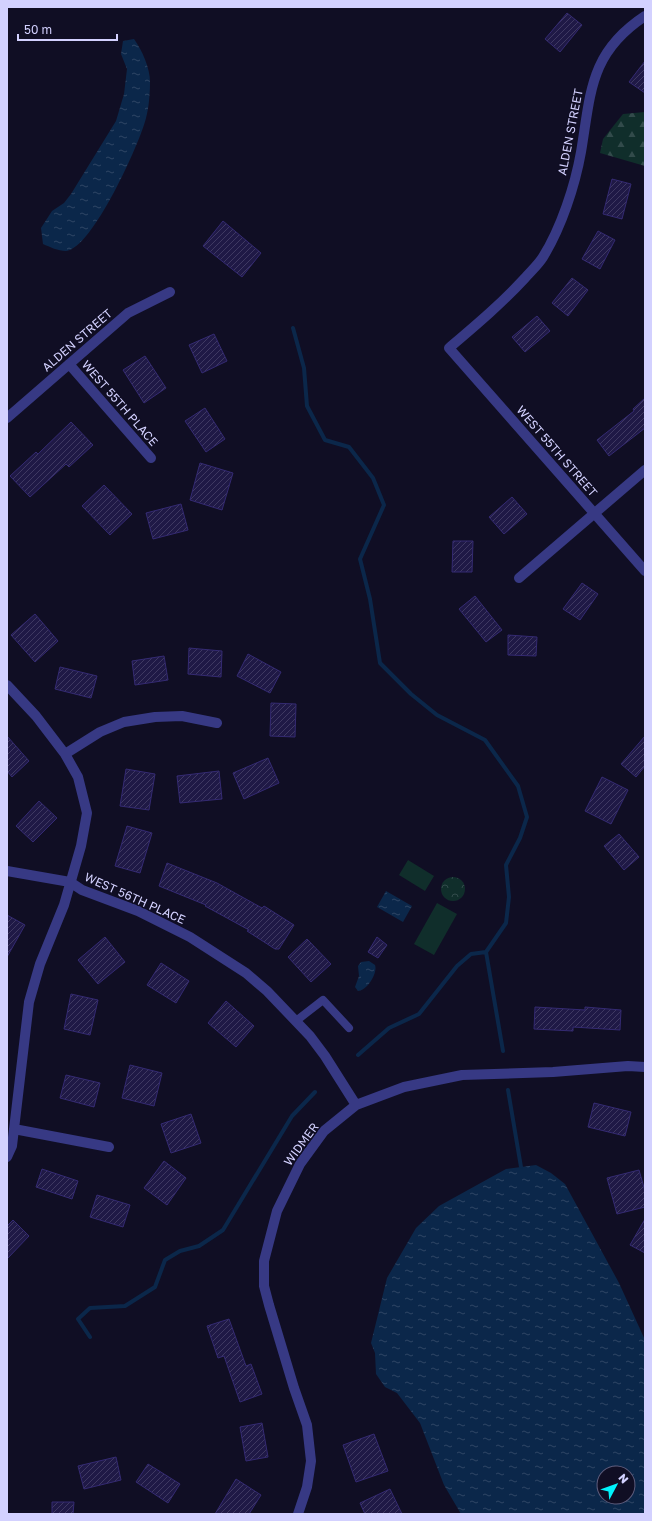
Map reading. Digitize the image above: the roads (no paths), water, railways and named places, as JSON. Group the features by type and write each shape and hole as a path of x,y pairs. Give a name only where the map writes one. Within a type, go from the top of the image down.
{"street":[{"name":"ALDEN STREET","path":"449,348 503,302 542,258 571,193 581,153 586,108 595,73 617,39 645,16"},
{"name":"ALDEN STREET","path":"7,418 128,313 170,292"},
{"name":"WEST 55TH STREET","path":"449,348 645,571"},
{"name":"WEST 55TH PLACE","path":"69,364 151,458"},
{"path":"519,578 645,470"},
{"path":"7,684 36,716 65,754 78,777 87,813 81,846 70,882 57,923 40,964 29,1002 12,1146 7,1157"},
{"path":"65,754 100,732 124,722 155,716 182,716 217,723"},
{"path":"7,871 70,882"},
{"name":"WEST 56TH PLACE","path":"70,882 82,890 138,911 190,938 246,973 267,991 296,1021 325,1056 356,1105"},
{"name":"WIDMER","path":"298,1514 307,1487 311,1461 307,1425 294,1388 264,1286 264,1261 277,1211 300,1164 324,1132 356,1105 404,1087 462,1075 553,1072 628,1066 645,1067"},
{"path":"14,1129 109,1147"}],"lane":[{"path":"296,1021 323,1000 349,1028"}],"water":[{"path":"134,39 145,59 150,77 149,105 142,131 135,149 114,193 89,233 77,246 66,251 51,248 43,244 41,228 52,211 64,203 71,194 116,121 124,94 127,69 121,54 123,41"},
{"path":"386,891 412,906 403,922 377,907"},
{"path":"369,961 375,965 375,972 368,985 358,991 355,987 359,976 358,966 361,962"},
{"path":"536,1165 551,1173 565,1184 619,1283 645,1340 645,1514 461,1514 444,1485 420,1423 397,1393 385,1387 376,1374 375,1353 371,1343 387,1278 416,1228 439,1206 506,1169"}],"waterway":[{"path":"293,328 304,368 307,406 325,440 349,447 373,478 384,505 360,559 370,599 380,663 411,694 437,715 485,740 518,786 527,817 520,838 506,865 509,897 506,923 486,952 503,1051"},
{"path":"358,1055 389,1028 419,1014 457,966 471,954 486,952"},
{"path":"508,1090 521,1167"},
{"path":"90,1337 78,1319 90,1308 125,1306 155,1287 165,1260 180,1251 199,1246 223,1230 292,1116 315,1092"}]}
